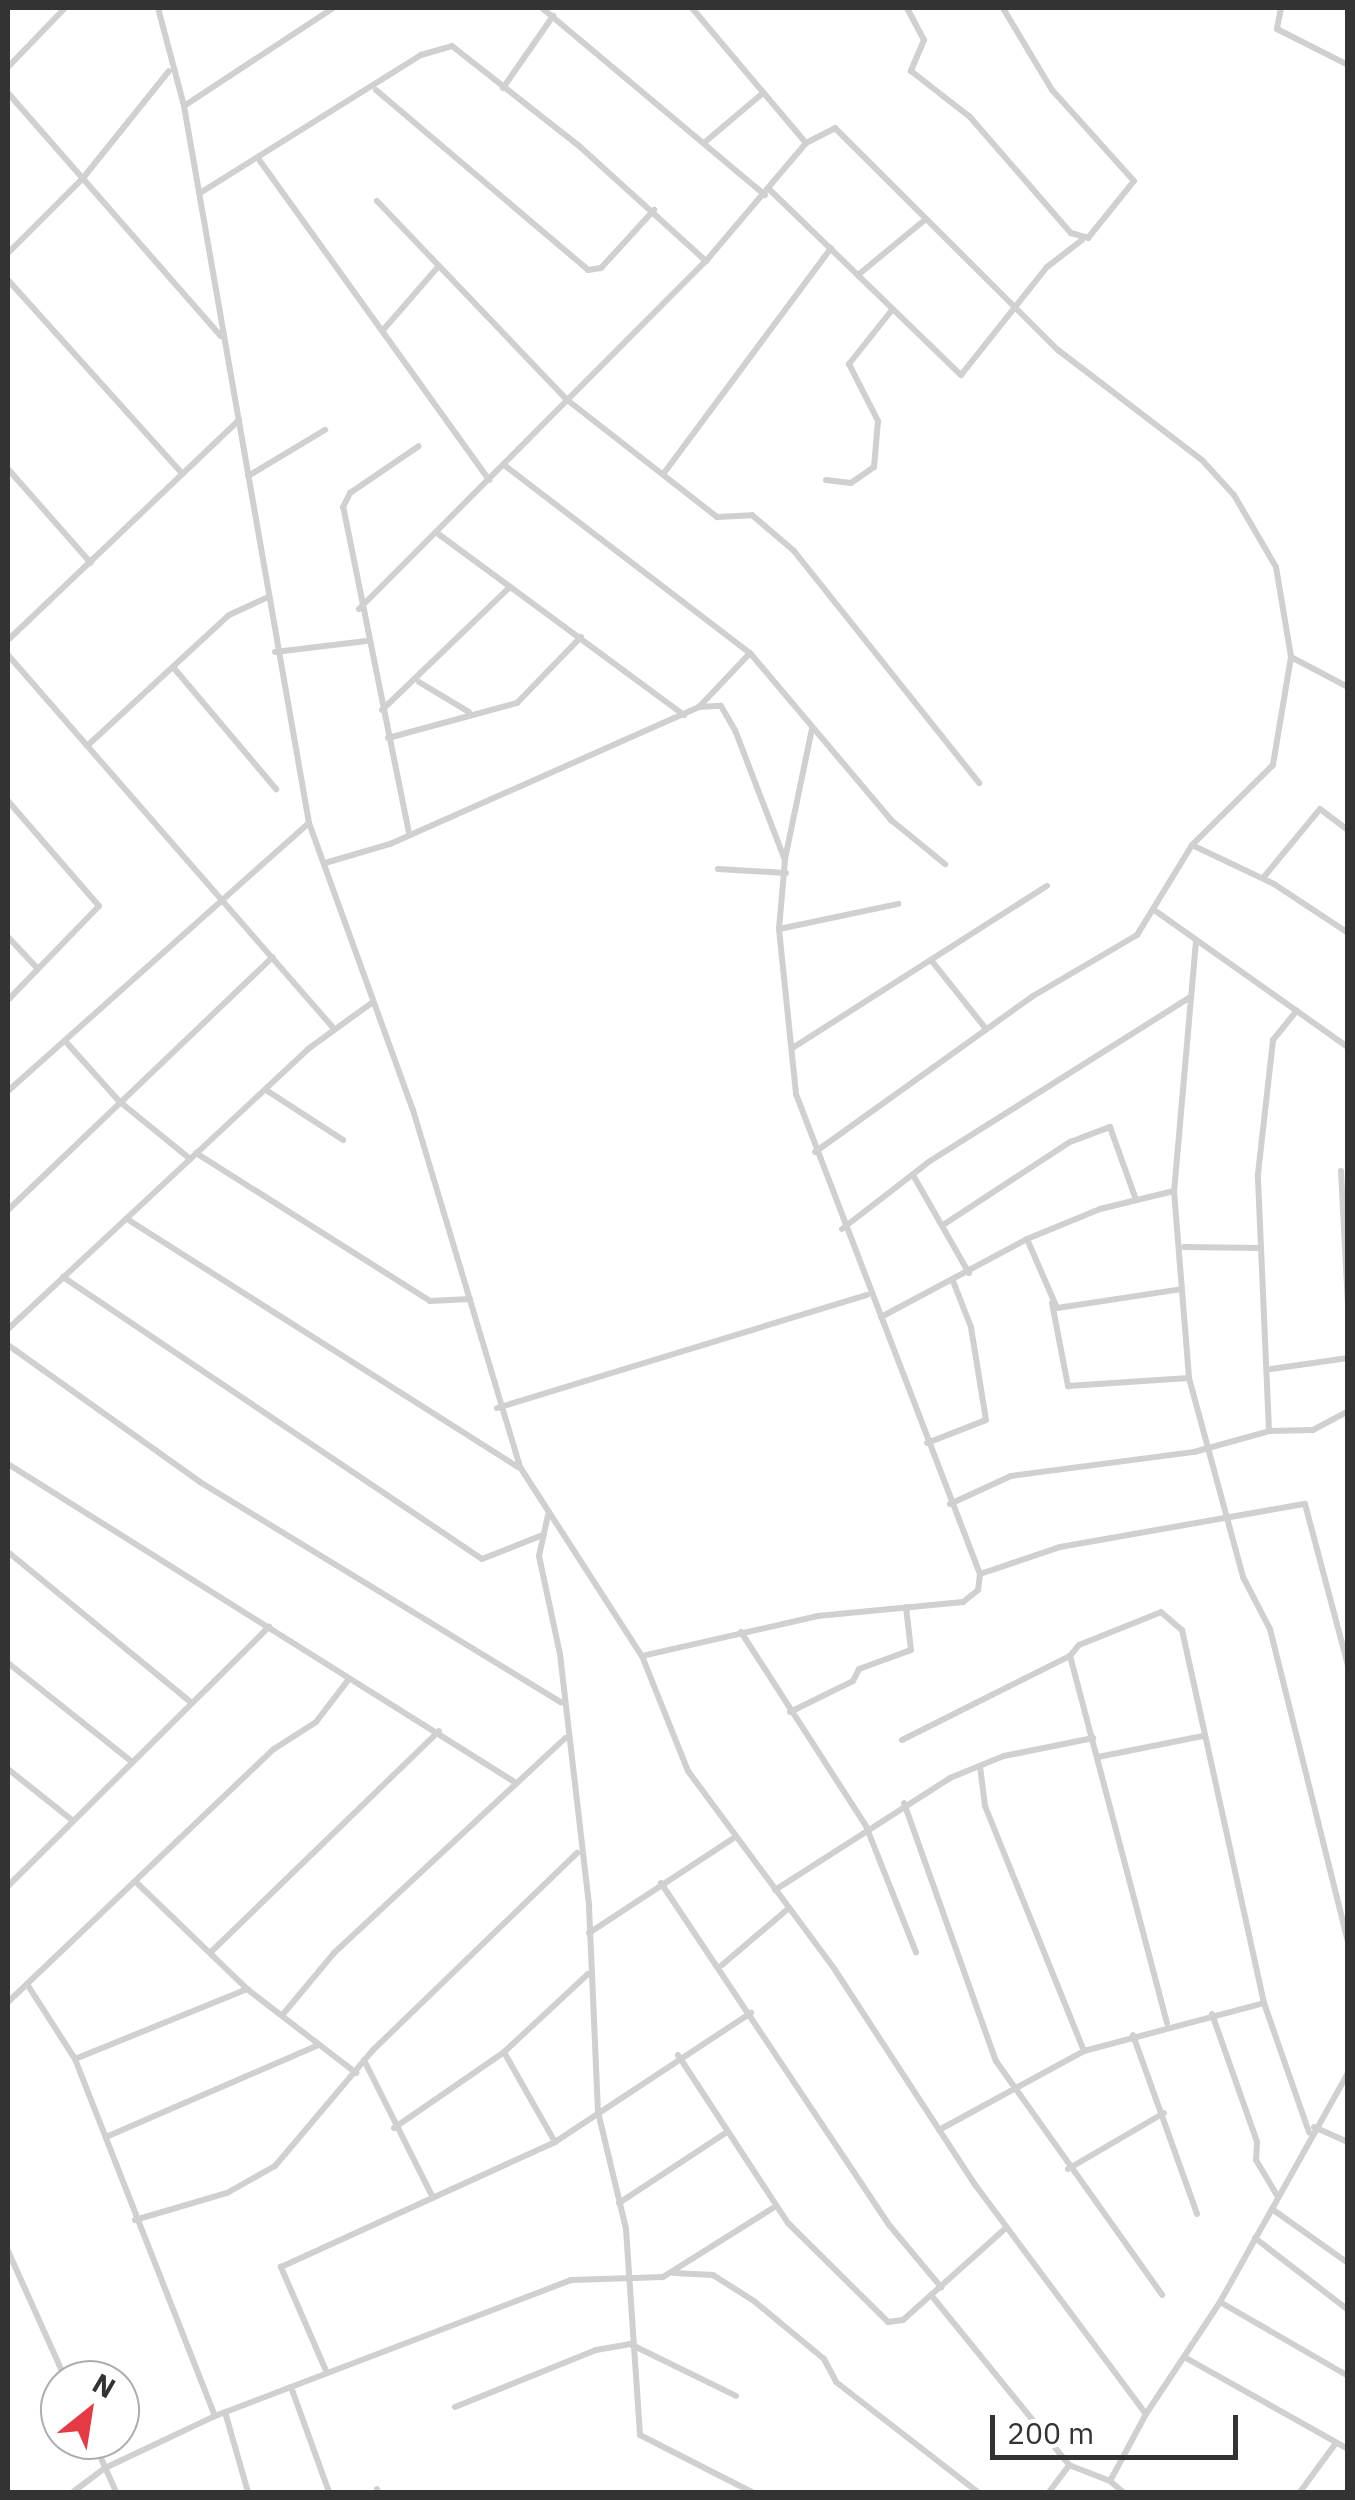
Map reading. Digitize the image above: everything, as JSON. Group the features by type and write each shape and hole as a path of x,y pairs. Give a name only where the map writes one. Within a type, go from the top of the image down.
{"street":[{"path":"8,67 65,8"},
{"path":"158,8 170,70 184,106 275,652 309,823 373,1002 470,1299 497,1408 520,1467 642,1656 674,1746 1006,2228 1146,2414"},
{"path":"184,106 333,8"},
{"path":"542,8 768,192 961,376 1013,306 1082,240 1134,180 1052,90 1003,8"},
{"path":"692,8 806,143"},
{"path":"907,8 924,40 911,71 970,117 1082,240"},
{"path":"1281,8 1277,29 1348,66"},
{"path":"503,88 553,16"},
{"path":"200,193 376,90 422,54 452,46 654,210 706,261"},
{"path":"8,253 83,178 170,70"},
{"path":"376,90 588,270 601,268 654,210"},
{"path":"706,142 764,92"},
{"path":"8,93 223,339"},
{"path":"359,609 706,261 806,143 834,128 1013,306 1123,404 1155,418 1234,495 1276,567 1291,657 1274,765 1192,845 1157,912 1136,935 986,1029 815,1152"},
{"path":"260,161 489,480"},
{"path":"377,202 436,268 566,399 716,517 752,515 794,551 980,783"},
{"path":"858,274 926,219"},
{"path":"664,473 831,248"},
{"path":"384,330 436,268"},
{"path":"8,280 182,472"},
{"path":"826,480 851,483 874,467 878,421 849,364 892,310"},
{"path":"8,640 239,420"},
{"path":"248,476 326,430"},
{"path":"409,834 359,609 344,500 420,446"},
{"path":"504,465 750,653 891,820 945,864"},
{"path":"8,469 91,562"},
{"path":"437,533 684,715"},
{"path":"382,710 420,682 510,587"},
{"path":"87,746 230,615 266,598"},
{"path":"388,738 469,712 517,704 581,637"},
{"path":"275,652 366,641"},
{"path":"325,862 409,834 684,715 699,707 750,653"},
{"path":"1291,657 1348,686"},
{"path":"8,659 334,1029"},
{"path":"172,667 276,789"},
{"path":"420,682 469,712"},
{"path":"699,707 726,710 785,860"},
{"path":"642,1656 741,1632 963,1602 978,1590 980,1574 881,1316 867,1294 842,1229 796,1094 779,930 785,860 812,728"},
{"path":"8,801 99,906 8,1000"},
{"path":"1263,878 1320,810 1348,830"},
{"path":"8,1091 66,1042 218,898 309,823"},
{"path":"1192,845 1263,878 1348,933"},
{"path":"718,870 786,873"},
{"path":"794,1047 1046,886"},
{"path":"779,930 898,904"},
{"path":"1157,912 1348,1047"},
{"path":"8,937 37,968"},
{"path":"1196,942 1174,1191 1184,1247 1182,1288 1188,1378 1243,1577 1270,1629 1348,1941"},
{"path":"8,1210 118,1100 274,957"},
{"path":"931,960 986,1029"},
{"path":"842,1229 913,1175 1191,996"},
{"path":"8,1329 334,1029 373,1002"},
{"path":"1268,1430 1271,1369 1260,1248 1269,1061 1279,1025 1297,1010"},
{"path":"66,1042 118,1100 193,1156 430,1302 470,1299"},
{"path":"266,1090 343,1140"},
{"path":"942,1224 1070,1142 1110,1127 1136,1197"},
{"path":"1340,1171 1348,1304"},
{"path":"913,1175 970,1273"},
{"path":"881,1316 970,1273 1027,1239 1136,1197 1174,1191"},
{"path":"127,1219 520,1467"},
{"path":"1027,1239 1052,1303 1068,1386 1188,1378"},
{"path":"1184,1247 1260,1248"},
{"path":"63,1277 482,1558 544,1535"},
{"path":"927,1443 986,1420 971,1326 952,1281"},
{"path":"1052,1303 1182,1288"},
{"path":"497,1408 867,1294"},
{"path":"8,1345 200,1482 561,1702"},
{"path":"1271,1369 1348,1358"},
{"path":"950,1504 1010,1476 1210,1447 1268,1430 1313,1430 1348,1411"},
{"path":"8,1464 349,1679 439,1731 513,1781"},
{"path":"980,1574 1060,1547 1305,1504 1348,1666"},
{"path":"548,1514 538,1556 560,1654 561,1702 588,1933 598,2112 618,2204 628,2279 640,2435 752,2492"},
{"path":"8,1552 192,1702"},
{"path":"790,1712 853,1681 859,1670 912,1650 906,1607"},
{"path":"902,1740 1070,1656 1078,1645 1170,1613 1182,1630 1202,1736 1264,2002 1311,2129"},
{"path":"8,1886 270,1627"},
{"path":"741,1632 866,1826 916,1952"},
{"path":"1070,1656 1167,2023"},
{"path":"8,1663 132,1762"},
{"path":"8,2002 138,1884 274,1749 316,1722 349,1679"},
{"path":"212,1952 439,1731"},
{"path":"1098,1757 1202,1736"},
{"path":"284,2013 334,1954 513,1781 565,1738"},
{"path":"775,1890 904,1803 980,1766 1094,1738"},
{"path":"980,1766 985,1806 1084,2051"},
{"path":"8,1769 72,1820"},
{"path":"904,1803 1011,2088 1162,2295"},
{"path":"588,1933 736,1837"},
{"path":"134,2220 227,2193 274,2166 364,2060 578,1852"},
{"path":"661,1883 722,1965 890,2226 941,2287"},
{"path":"138,1884 247,1988 284,2013 316,2046 356,2073"},
{"path":"722,1965 789,1908"},
{"path":"394,2128 504,2052 588,1974"},
{"path":"27,1984 75,2059 134,2220 215,2416"},
{"path":"75,2059 247,1988"},
{"path":"939,2130 1084,2051 1167,2023 1264,2002"},
{"path":"327,2373 281,2267 555,2142 678,2055 750,2014"},
{"path":"1212,2014 1257,2142 1256,2160 1278,2196"},
{"path":"1133,2035 1197,2214"},
{"path":"106,2137 316,2046"},
{"path":"504,2052 555,2142"},
{"path":"678,2055 724,2134 814,2255 888,2322 903,2320 1006,2228"},
{"path":"364,2060 394,2128 433,2198"},
{"path":"1110,2480 1146,2414 1220,2302 1311,2129 1348,2073"},
{"path":"1068,2169 1164,2113"},
{"path":"1311,2129 1348,2142"},
{"path":"618,2204 724,2134"},
{"path":"673,2273 776,2206"},
{"path":"1272,2209 1348,2263"},
{"path":"1255,2238 1348,2310"},
{"path":"8,2251 57,2360"},
{"path":"73,2492 106,2468 215,2416 571,2280 673,2273 713,2275 754,2300 824,2359 836,2382 978,2492"},
{"path":"932,2295 1069,2465 1110,2480 1123,2492"},
{"path":"1220,2302 1348,2376"},
{"path":"455,2406 596,2350 630,2344 736,2396"},
{"path":"1186,2358 1348,2450"},
{"path":"291,2387 329,2492"},
{"path":"225,2412 248,2492"},
{"path":"1300,2492 1336,2443"},
{"path":"102,2460 116,2492"},
{"path":"1049,2492 1069,2465"}]}
